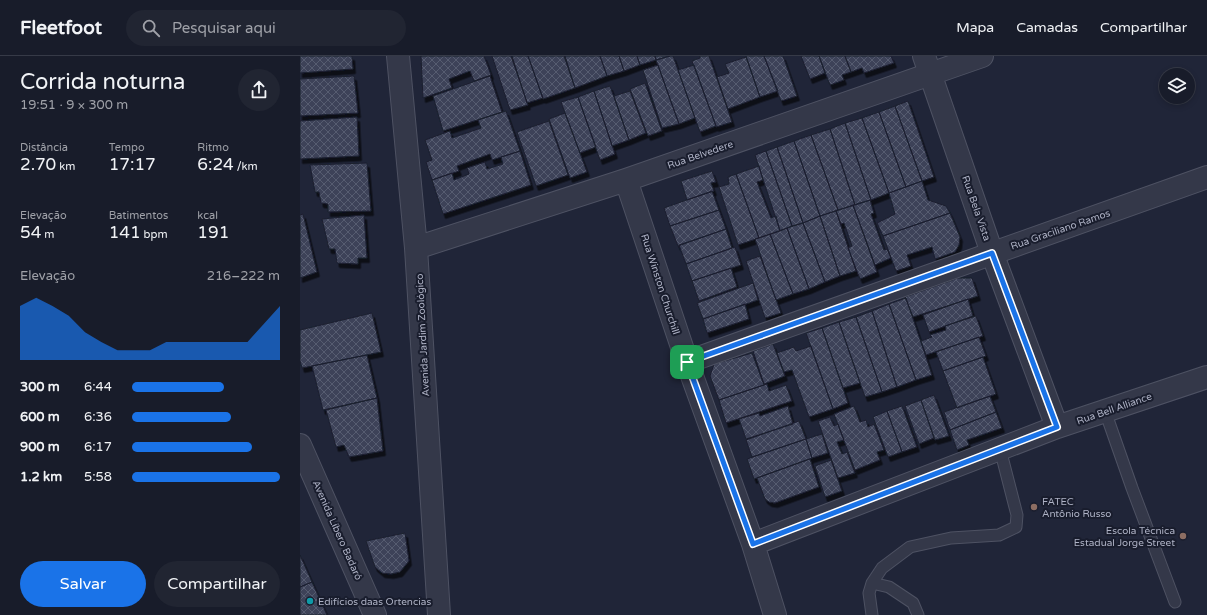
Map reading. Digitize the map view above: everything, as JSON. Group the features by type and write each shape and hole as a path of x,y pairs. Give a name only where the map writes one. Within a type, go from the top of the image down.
{"street":[{"name":"Rua Belvedere","path":"416,248 626,180 927,65 982,56"},
{"name":"Avenida Jardim Zoológico","path":"400,57 416,248 439,615"},
{"name":"Rua Bela Vista","path":"927,65 992,253 1057,427"},
{"name":"Rua Graciliano Ramos","path":"687,362 1207,177"},
{"name":"Rua Winston Churchill","path":"626,180 687,362 753,544 775,615"},
{"name":"Rua Bell Alliance","path":"753,544 1057,427 1207,377"},
{"name":"Avenida Líbero Badaró","path":"300,445 375,615"}],"lane":[{"path":"1104,411 1175,602"},
{"path":"872,615 869,594 872,583 882,568 910,547 951,538 999,535 1016,526 1018,515 1000,449"},
{"path":"872,583 889,587 913,603 918,615"}],"building":[{"path":"300,56 352,56 353,69 300,73"},
{"path":"421,56 484,56 491,75 474,81 470,71 449,79 452,88 423,98"},
{"path":"492,56 511,56 528,105 510,110"},
{"path":"512,56 528,56 543,98 527,103"},
{"path":"528,56 564,56 575,88 543,99"},
{"path":"565,56 600,56 607,76 575,88"},
{"path":"600,56 619,56 624,71 607,76"},
{"path":"619,56 637,56 640,65 624,71"},
{"path":"637,56 655,56 656,60 640,65"},
{"path":"655,56 670,56 656,60"},
{"path":"673,56 695,118 679,124 656,60"},
{"path":"700,56 709,56 732,122 716,127 692,61 700,58"},
{"path":"746,56 764,56 778,91 760,97"},
{"path":"764,56 783,56 797,96 781,101"},
{"path":"801,56 819,56 825,73 810,79"},
{"path":"819,56 845,56 851,72 842,75 844,80 830,85"},
{"path":"845,56 891,56 894,63 864,73 862,68 851,72"},
{"path":"746,57 760,97 728,109 717,77 729,73 725,64"},
{"path":"658,65 679,124 662,128 643,70"},
{"path":"694,65 716,126 700,132 678,70"},
{"path":"354,76 358,113 300,116 300,79"},
{"path":"490,76 502,112 443,131 433,96"},
{"path":"645,83 662,131 648,136 630,89"},
{"path":"610,86 629,140 612,146 594,91"},
{"path":"594,91 615,154 600,160 578,97"},
{"path":"630,91 646,133 629,140 614,96"},
{"path":"578,97 596,147 580,153 561,102"},
{"path":"908,101 934,177 922,181 895,106"},
{"path":"895,106 922,181 906,187 879,112"},
{"path":"506,111 520,151 492,160 490,154 457,166 459,171 432,180 426,162 432,160 425,140 450,131 452,138 481,128 478,120"},
{"path":"879,112 906,187 889,193 862,118"},
{"path":"565,113 587,172 570,178 549,119"},
{"path":"357,117 359,156 300,159 300,121"},
{"path":"862,118 889,193 871,200 845,123"},
{"path":"549,121 568,175 536,186 517,132"},
{"path":"845,123 871,200 855,205 830,129"},
{"path":"830,129 855,205 838,210 811,135"},
{"path":"811,135 838,210 820,216 794,141"},
{"path":"794,141 820,216 803,223 777,147"},
{"path":"777,147 803,223 792,226 766,151"},
{"path":"520,151 531,185 443,214 432,180 452,173 454,180 469,174 467,168 485,162 487,169 503,164 501,157"},
{"path":"766,151 792,226 780,231 755,155"},
{"path":"367,163 371,211 328,212 328,204 321,203 319,192 315,192 310,165"},
{"path":"759,166 763,180 757,182 771,218 776,216 780,231 759,238 736,174"},
{"path":"712,171 716,182 711,183 714,191 687,200 681,181"},
{"path":"736,174 759,238 738,245 719,187 729,184 728,177"},
{"path":"922,181 928,200 946,206 950,213 883,236 877,223 895,214 889,193"},
{"path":"712,191 719,210 670,226 664,208"},
{"path":"870,200 874,213 871,214 884,250 887,249 891,258 875,265 853,205"},
{"path":"853,205 877,272 860,279 848,248 852,246 844,223 841,224 836,211"},
{"path":"719,210 726,229 678,246 670,226"},
{"path":"836,211 856,271 840,276 820,216"},
{"path":"950,213 960,237 959,245 955,252 935,259 932,247 907,255 911,266 896,271 883,236"},
{"path":"303,214 317,272 300,278 300,215"},
{"path":"364,215 367,258 358,258 358,264 337,263 335,249 329,249 322,219"},
{"path":"820,216 840,276 825,282 803,223"},
{"path":"803,223 825,282 809,289 787,228"},
{"path":"787,228 809,289 793,294 770,234"},
{"path":"726,229 732,248 686,264 679,245"},
{"path":"770,234 793,294 776,300 755,239"},
{"path":"735,247 741,265 692,281 686,264"},
{"path":"760,256 781,313 765,318 746,261"},
{"path":"731,268 737,287 699,301 692,281"},
{"path":"958,278 972,278 978,296 913,317 905,297"},
{"path":"753,283 758,300 703,319 697,303"},
{"path":"906,298 932,375 916,380 889,304"},
{"path":"968,299 973,316 929,332 923,315"},
{"path":"745,304 749,319 707,333 703,319"},
{"path":"889,304 916,380 897,387 872,311"},
{"path":"872,311 897,387 882,392 856,317"},
{"path":"372,313 381,352 302,368 300,361 300,330"},
{"path":"976,316 983,336 926,355 921,341 932,337 930,335 946,330 945,326"},
{"path":"856,317 882,392 865,397 839,322"},
{"path":"839,322 860,383 843,388 822,328"},
{"path":"822,328 848,403 833,409 806,333"},
{"path":"979,337 986,356 943,371 936,352"},
{"path":"773,344 785,376 764,384 753,351"},
{"path":"811,346 833,409 809,417 792,370 784,372 777,353 794,347 796,351"},
{"path":"752,353 764,385 719,400 710,376 714,364"},
{"path":"367,355 377,398 323,410 312,366"},
{"path":"983,357 996,394 957,408 943,371"},
{"path":"767,384 769,391 786,385 792,401 726,423 719,400"},
{"path":"934,395 949,436 935,440 921,400"},
{"path":"990,396 996,412 950,430 944,412"},
{"path":"377,398 383,451 349,457 344,445 336,447 326,410"},
{"path":"921,400 934,438 919,444 905,406"},
{"path":"788,406 793,424 746,439 739,419 759,413 760,416"},
{"path":"854,406 860,422 866,420 868,427 874,424 884,450 877,452 880,460 855,470 834,414"},
{"path":"902,406 917,447 902,452 887,411"},
{"path":"887,411 902,452 888,457 873,417"},
{"path":"996,412 1002,428 967,440 969,445 957,450 950,430"},
{"path":"830,417 834,426 838,424 844,440 837,442 842,454 847,452 855,473 838,478 818,421"},
{"path":"799,421 806,439 752,457 746,440"},
{"path":"822,434 828,453 812,458 806,439"},
{"path":"806,439 812,458 754,479 747,459"},
{"path":"810,459 819,487 775,503 769,502 765,499 757,478"},
{"path":"831,460 842,491 825,497 815,466"},
{"path":"405,533 409,561 400,572 391,574 382,573 375,567 366,541"},
{"path":"300,555 312,582 300,587"},
{"name":"Edifícios daas Ortencias","path":"312,582 327,615 300,615 300,587"}],"place":[{"name":"FATEC Antônio Russo","path":"1034,507"},
{"name":"Escola Técnica Estadual Jorge Street","path":"1183,536"},
{"name":"Edifícios daas Ortencias","path":"310,601"}],"route":[{"path":"992,253 1057,427 753,544 687,362 992,253"}]}
